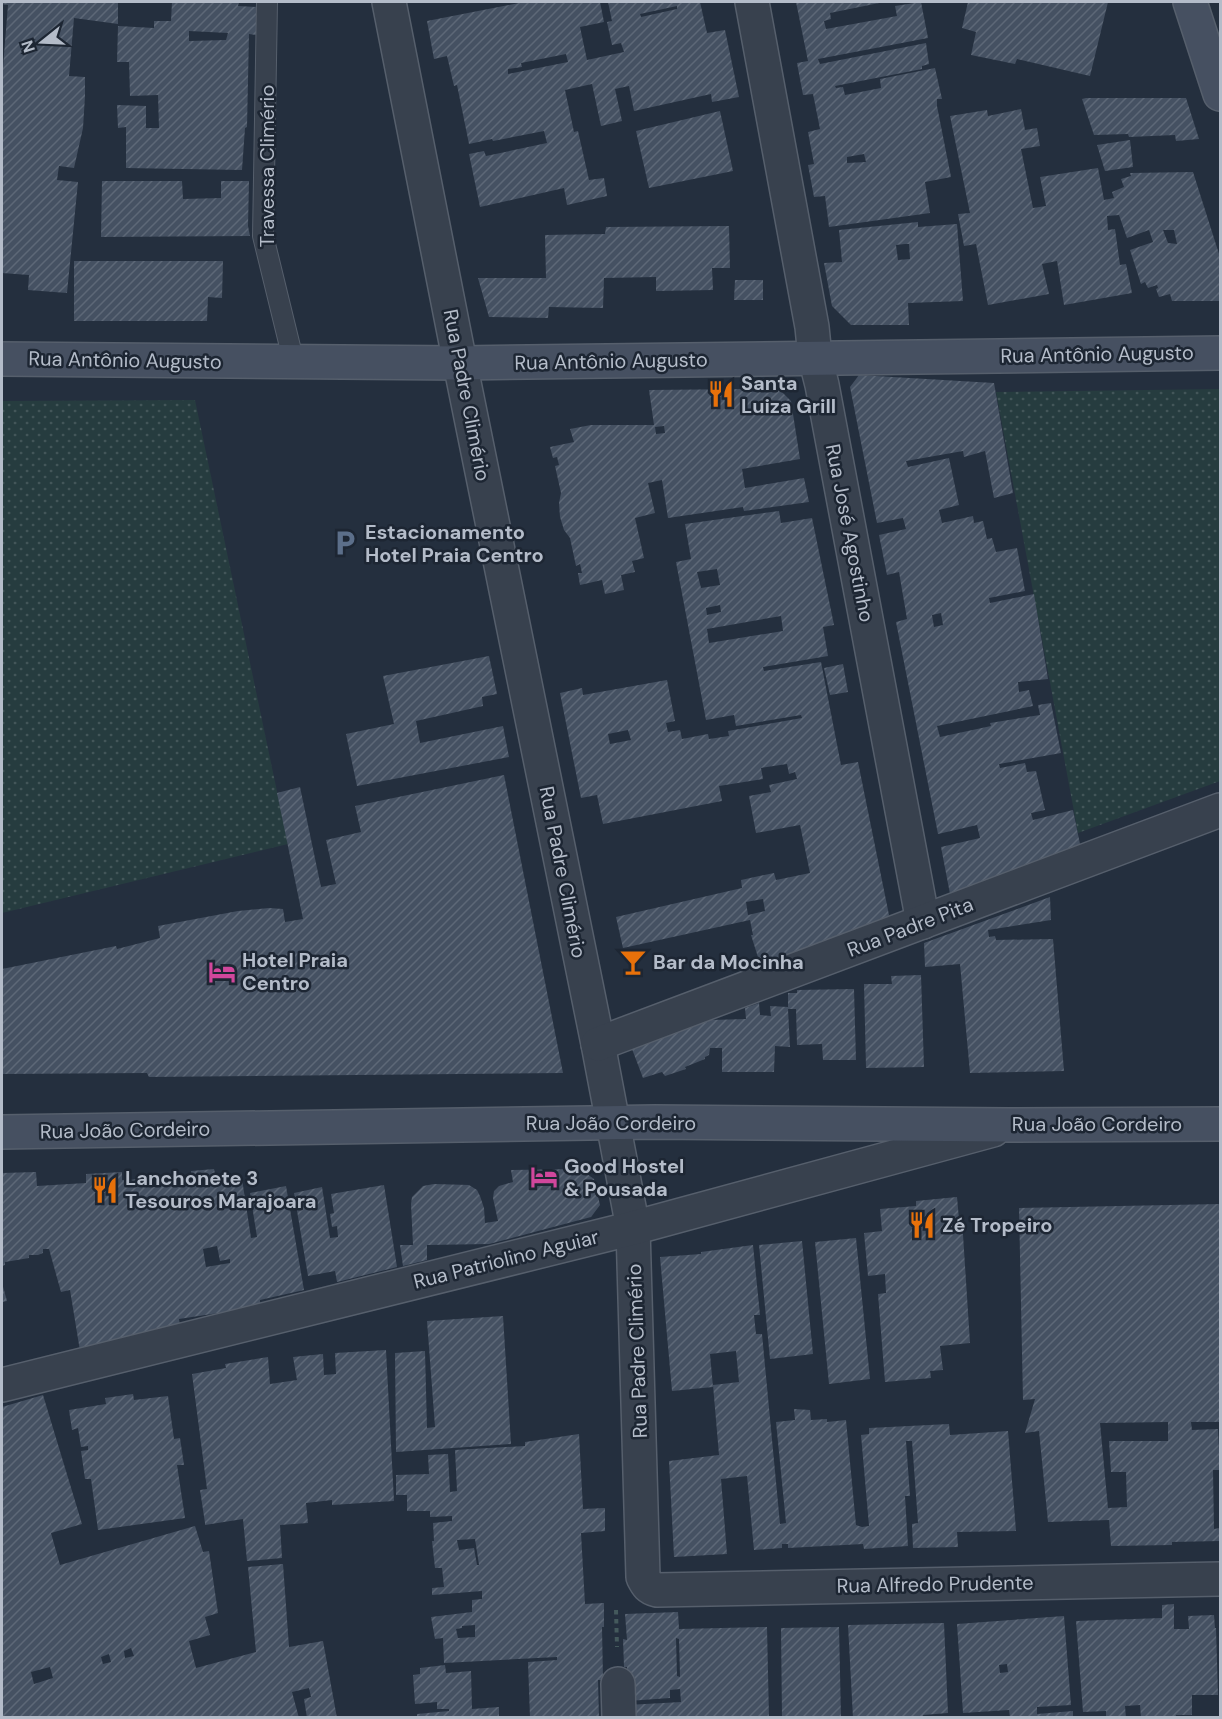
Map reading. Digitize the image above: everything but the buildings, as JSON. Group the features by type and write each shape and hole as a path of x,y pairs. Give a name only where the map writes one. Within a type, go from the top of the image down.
{"street":[{"name":"Rua Padre Climério","path":"389,2 633,1228 643,1577 650,1588"},
{"name":"Rua José Agostinho","path":"752,2 812,327 815,357 923,922"},
{"path":"1190,2 1221,94"},
{"name":"Rua Antônio Augusto","path":"2,358 294,363 460,363 1221,353"},
{"name":"Rua Padre Pita","path":"598,1044 1221,810"},
{"name":"Rua João Cordeiro","path":"2,1132 613,1122 1221,1124"},
{"name":"Rua Patriolino Aguiar","path":"2,1385 633,1228 1009,1125"},
{"name":"Rua Alfredo Prudente","path":"650,1588 657,1590 1221,1579"},
{"path":"618,1684 619,1718"}],"lane":[{"name":"Travessa Climério","path":"267,2 263,236 294,363"}],"path":[{"path":"618,1684 616,1589 650,1588"}],"green space":[{"path":"1220,389 1220,781 1078,833 996,392"},
{"path":"195,400 288,844 2,913 2,401"}],"place":[{"name":"Santa Luiza Grill","path":"721,394"},
{"name":"Estacionamento Hotel Praia Centro","path":"345,543"},
{"name":"Bar da Mocinha","path":"633,962"},
{"name":"Hotel Praia Centro","path":"222,972"},
{"name":"Good Hostel & Pousada","path":"544,1177"},
{"name":"Lanchonete 3 Tesouros Marajoara","path":"105,1190"},
{"name":"Zé Tropeiro","path":"922,1225"}]}
